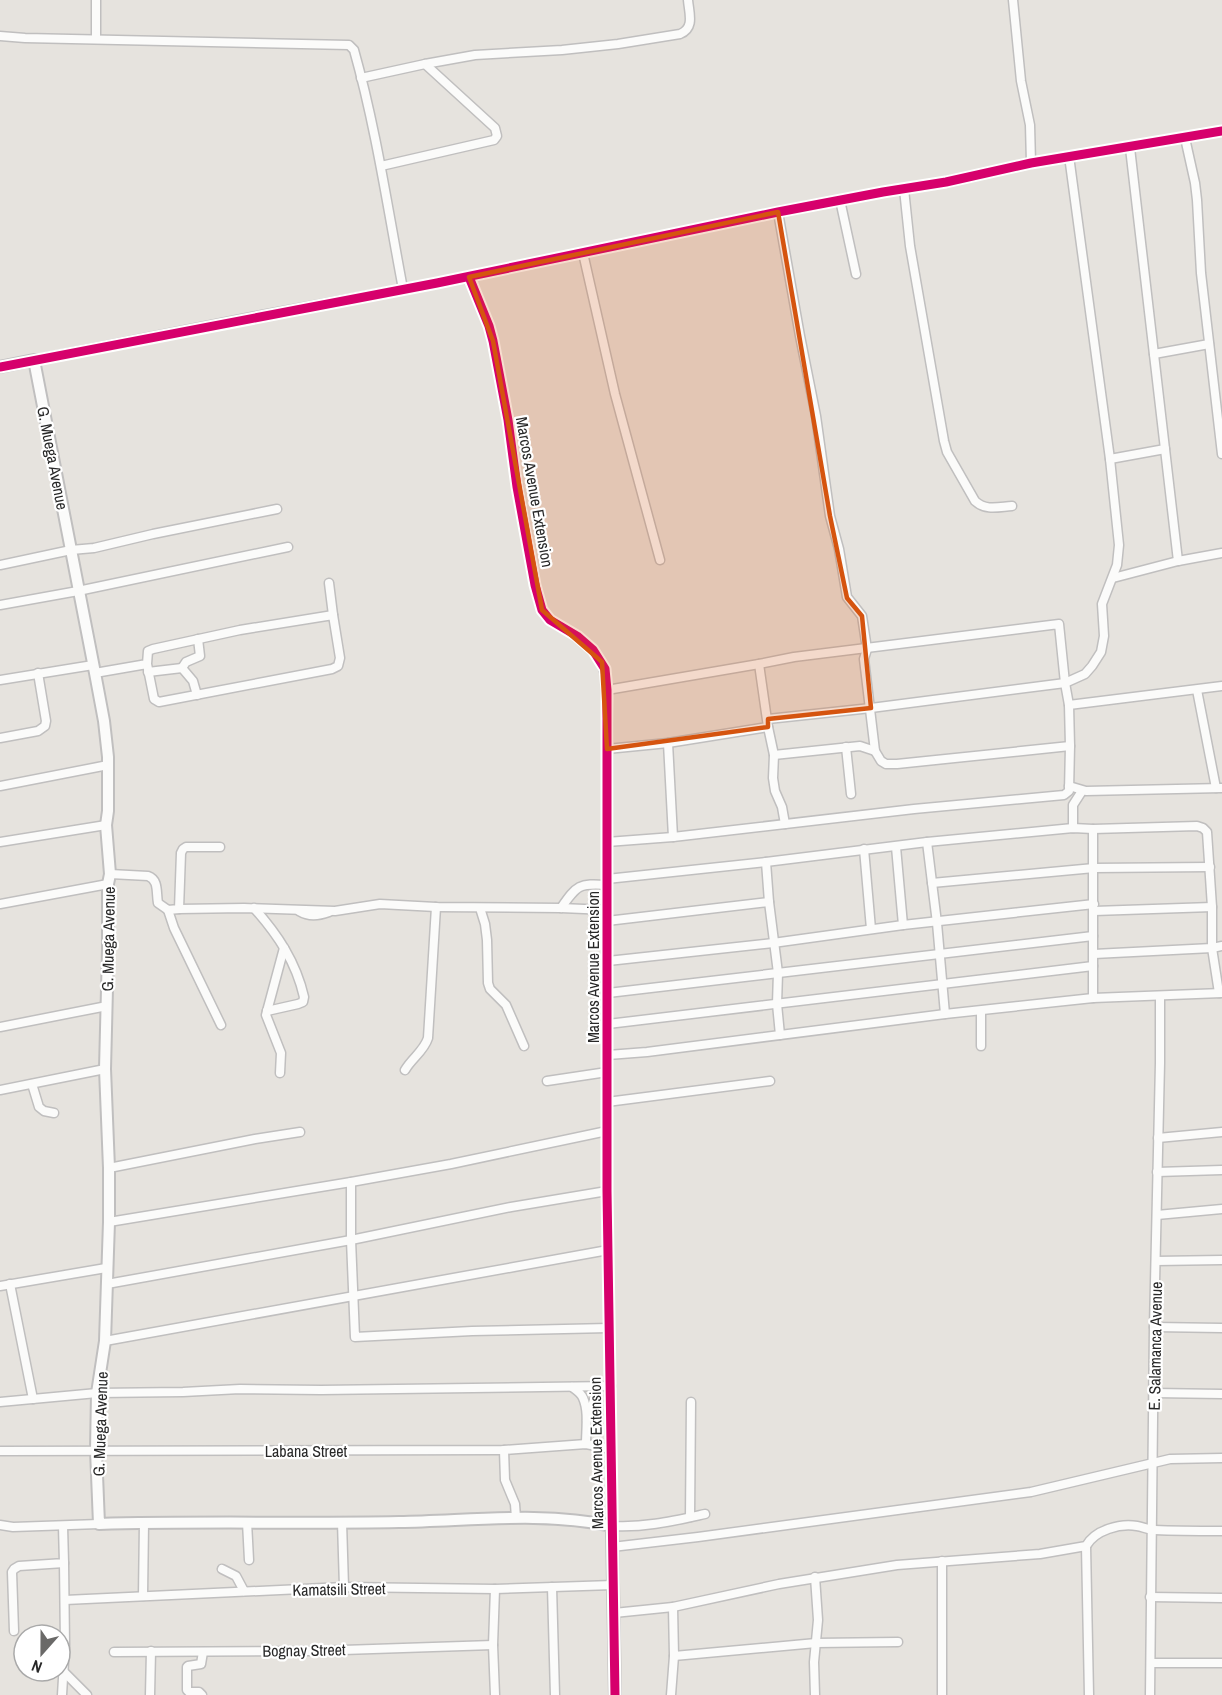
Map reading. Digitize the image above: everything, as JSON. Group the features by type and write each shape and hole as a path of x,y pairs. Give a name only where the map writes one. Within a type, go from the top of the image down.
{"street":[{"path":"96,0 96,39"},
{"path":"361,78 425,63 475,55 585,48 680,34 689,28 688,0"},
{"path":"1013,0 1021,81 1030,125 1031,163"},
{"path":"0,36 345,44 352,47 381,166 403,289"},
{"path":"381,166 494,140 497,136 495,128 425,63"},
{"path":"0,366 469,277 1031,163 1222,131"},
{"path":"1185,138 1197,200 1201,273 1222,454"},
{"path":"1130,147 1178,561"},
{"path":"608,749 668,743 768,723 871,708 1065,683 1085,674 1092,666 1101,652 1104,636 1101,604 1117,565 1119,545 1110,459 1069,156"},
{"path":"904,189 910,246 947,452 975,501 982,507 1012,506"},
{"path":"840,200 856,274"},
{"path":"778,213 816,416 830,516 839,549 847,597 862,616 867,649 864,659 875,751 881,761 890,764 1070,746"},
{"path":"583,253 615,394 660,560"},
{"name":"Marcos Avenue Extension","path":"469,277 493,341 517,487 535,585 542,610 546,617 577,636 593,650 605,669 608,749 607,1191 615,1695"},
{"path":"1154,354 1209,344"},
{"name":"G. Muega Avenue","path":"34,360 104,721 108,765 106,825 109,879 105,1069 109,1222 105,1341 97,1393 96,1450 99,1524"},
{"path":"1110,459 1165,449"},
{"path":"0,565 71,550 94,548 277,509"},
{"path":"0,605 288,547"},
{"path":"1113,578 1178,561 1218,554 1222,548"},
{"path":"329,584 340,658 338,666 159,702 154,697 148,668 149,650 333,615"},
{"path":"607,690 794,657 1059,624 1069,705 1070,746 1069,786 1068,792 1064,795 607,843"},
{"path":"182,668 186,662 200,656 198,639"},
{"path":"855,650 864,659"},
{"path":"759,664 774,755 775,791 782,807 785,824"},
{"path":"0,680 38,672 182,668 193,681 197,695"},
{"path":"0,738 38,732 45,726 38,672"},
{"path":"1069,705 1222,686"},
{"path":"1069,786 1082,791 1219,788 1197,690"},
{"path":"860,746 873,735"},
{"path":"668,743 673,837"},
{"path":"774,755 860,746 875,751"},
{"path":"846,747 852,794"},
{"path":"0,786 108,765"},
{"path":"1073,828 1073,806 1082,791"},
{"path":"0,842 106,825"},
{"path":"561,908 574,890 582,885 864,849 1073,828 1200,826 1208,832 1212,908 1217,925 1212,948 1220,993 1093,998 608,1055"},
{"path":"1093,829 1093,998"},
{"path":"927,842 945,1014"},
{"path":"179,909 183,849 186,847 220,848"},
{"path":"896,847 903,925"},
{"path":"864,849 871,929"},
{"path":"766,862 778,973 777,1004 780,1035"},
{"path":"932,883 1094,867 1210,867"},
{"path":"0,904 109,879 148,876 153,878 156,881 158,903 168,910 174,928 220,1025"},
{"path":"607,921 769,902"},
{"path":"168,910 254,908 335,911 380,904 436,908 607,910"},
{"path":"254,908 277,935 304,997 303,1002 298,1004 267,1011"},
{"path":"405,1070 412,1058 423,1050 428,1038 436,908"},
{"path":"480,908 486,933 488,983 506,1005 524,1046"},
{"path":"608,961 903,925 1094,908 1212,908"},
{"path":"608,993 1093,936"},
{"path":"1094,954 1222,946"},
{"path":"280,1073 281,1053 266,1019 284,948"},
{"path":"608,1024 1093,966"},
{"name":"E. Salamanca Avenue","path":"1150,1695 1160,996"},
{"path":"0,1027 107,1006"},
{"path":"981,1011 981,1046"},
{"path":"0,1090 105,1069"},
{"path":"547,1081 607,1072"},
{"path":"607,1102 770,1081"},
{"path":"32,1084 39,1107 44,1111 54,1113"},
{"path":"109,1222 451,1164 607,1131"},
{"path":"109,1168 300,1132"},
{"path":"1158,1138 1222,1132"},
{"path":"1157,1172 1222,1170"},
{"path":"351,1182 355,1337 472,1331 609,1328"},
{"path":"107,1284 351,1240 511,1207 607,1191"},
{"path":"1157,1215 1222,1209"},
{"path":"105,1341 608,1250"},
{"path":"1156,1261 1222,1260"},
{"path":"0,1286 106,1268"},
{"path":"10,1284 33,1399"},
{"path":"1154,1327 1222,1328"},
{"path":"586,1421 599,1386"},
{"path":"0,1402 97,1393 240,1389 611,1386"},
{"path":"572,1387 583,1398 586,1444"},
{"path":"1154,1393 1222,1394"},
{"path":"690,1517 691,1402"},
{"name":"Labana Street","path":"0,1451 504,1450 586,1444 611,1449"},
{"path":"504,1450 505,1480 515,1504 516,1518"},
{"path":"612,1546 698,1537 1031,1492 1152,1462 1182,1458 1222,1458"},
{"path":"0,1525 13,1527 144,1522 398,1522 516,1518 585,1521 612,1526 654,1525 705,1514"},
{"path":"143,1596 144,1522"},
{"path":"248,1522 249,1560"},
{"path":"342,1522 344,1587"},
{"path":"63,1526 65,1623"},
{"path":"1089,1695 1086,1546 1089,1541 1098,1534 1117,1526 1137,1526 1151,1530 1222,1531"},
{"path":"614,1613 673,1607 815,1577 897,1565 1040,1554 1086,1546"},
{"path":"942,1561 942,1695"},
{"path":"14,1623 11,1576 14,1569 28,1565 64,1563"},
{"path":"222,1569 236,1576 244,1591"},
{"path":"815,1577 817,1610 815,1695"},
{"name":"Kamatsili Street","path":"65,1600 344,1587 495,1588 613,1585"},
{"path":"552,1587 555,1695"},
{"path":"495,1588 493,1645 495,1695"},
{"path":"1150,1597 1222,1598"},
{"path":"670,1695 674,1656 673,1607"},
{"path":"674,1656 816,1643 898,1642"},
{"name":"Bognay Street","path":"114,1652 493,1645"},
{"path":"150,1695 151,1651"},
{"path":"202,1695 199,1692 189,1692 187,1667 201,1664 203,1652"},
{"path":"1151,1663 1222,1663"},
{"path":"72,1680 87,1695"}],"highlighted area":[{"path":"778,212 830,516 847,598 862,616 871,708 768,719 768,727 607,749 602,662 542,610 493,341 469,277"}],"cycle path":[{"path":"0,367 437,283 778,212 946,182 1031,163 1222,131"},
{"path":"469,277 493,341 508,420 517,487 535,585 542,610 550,620 577,636 593,650 605,669 607,690 607,1191 615,1695"}]}
